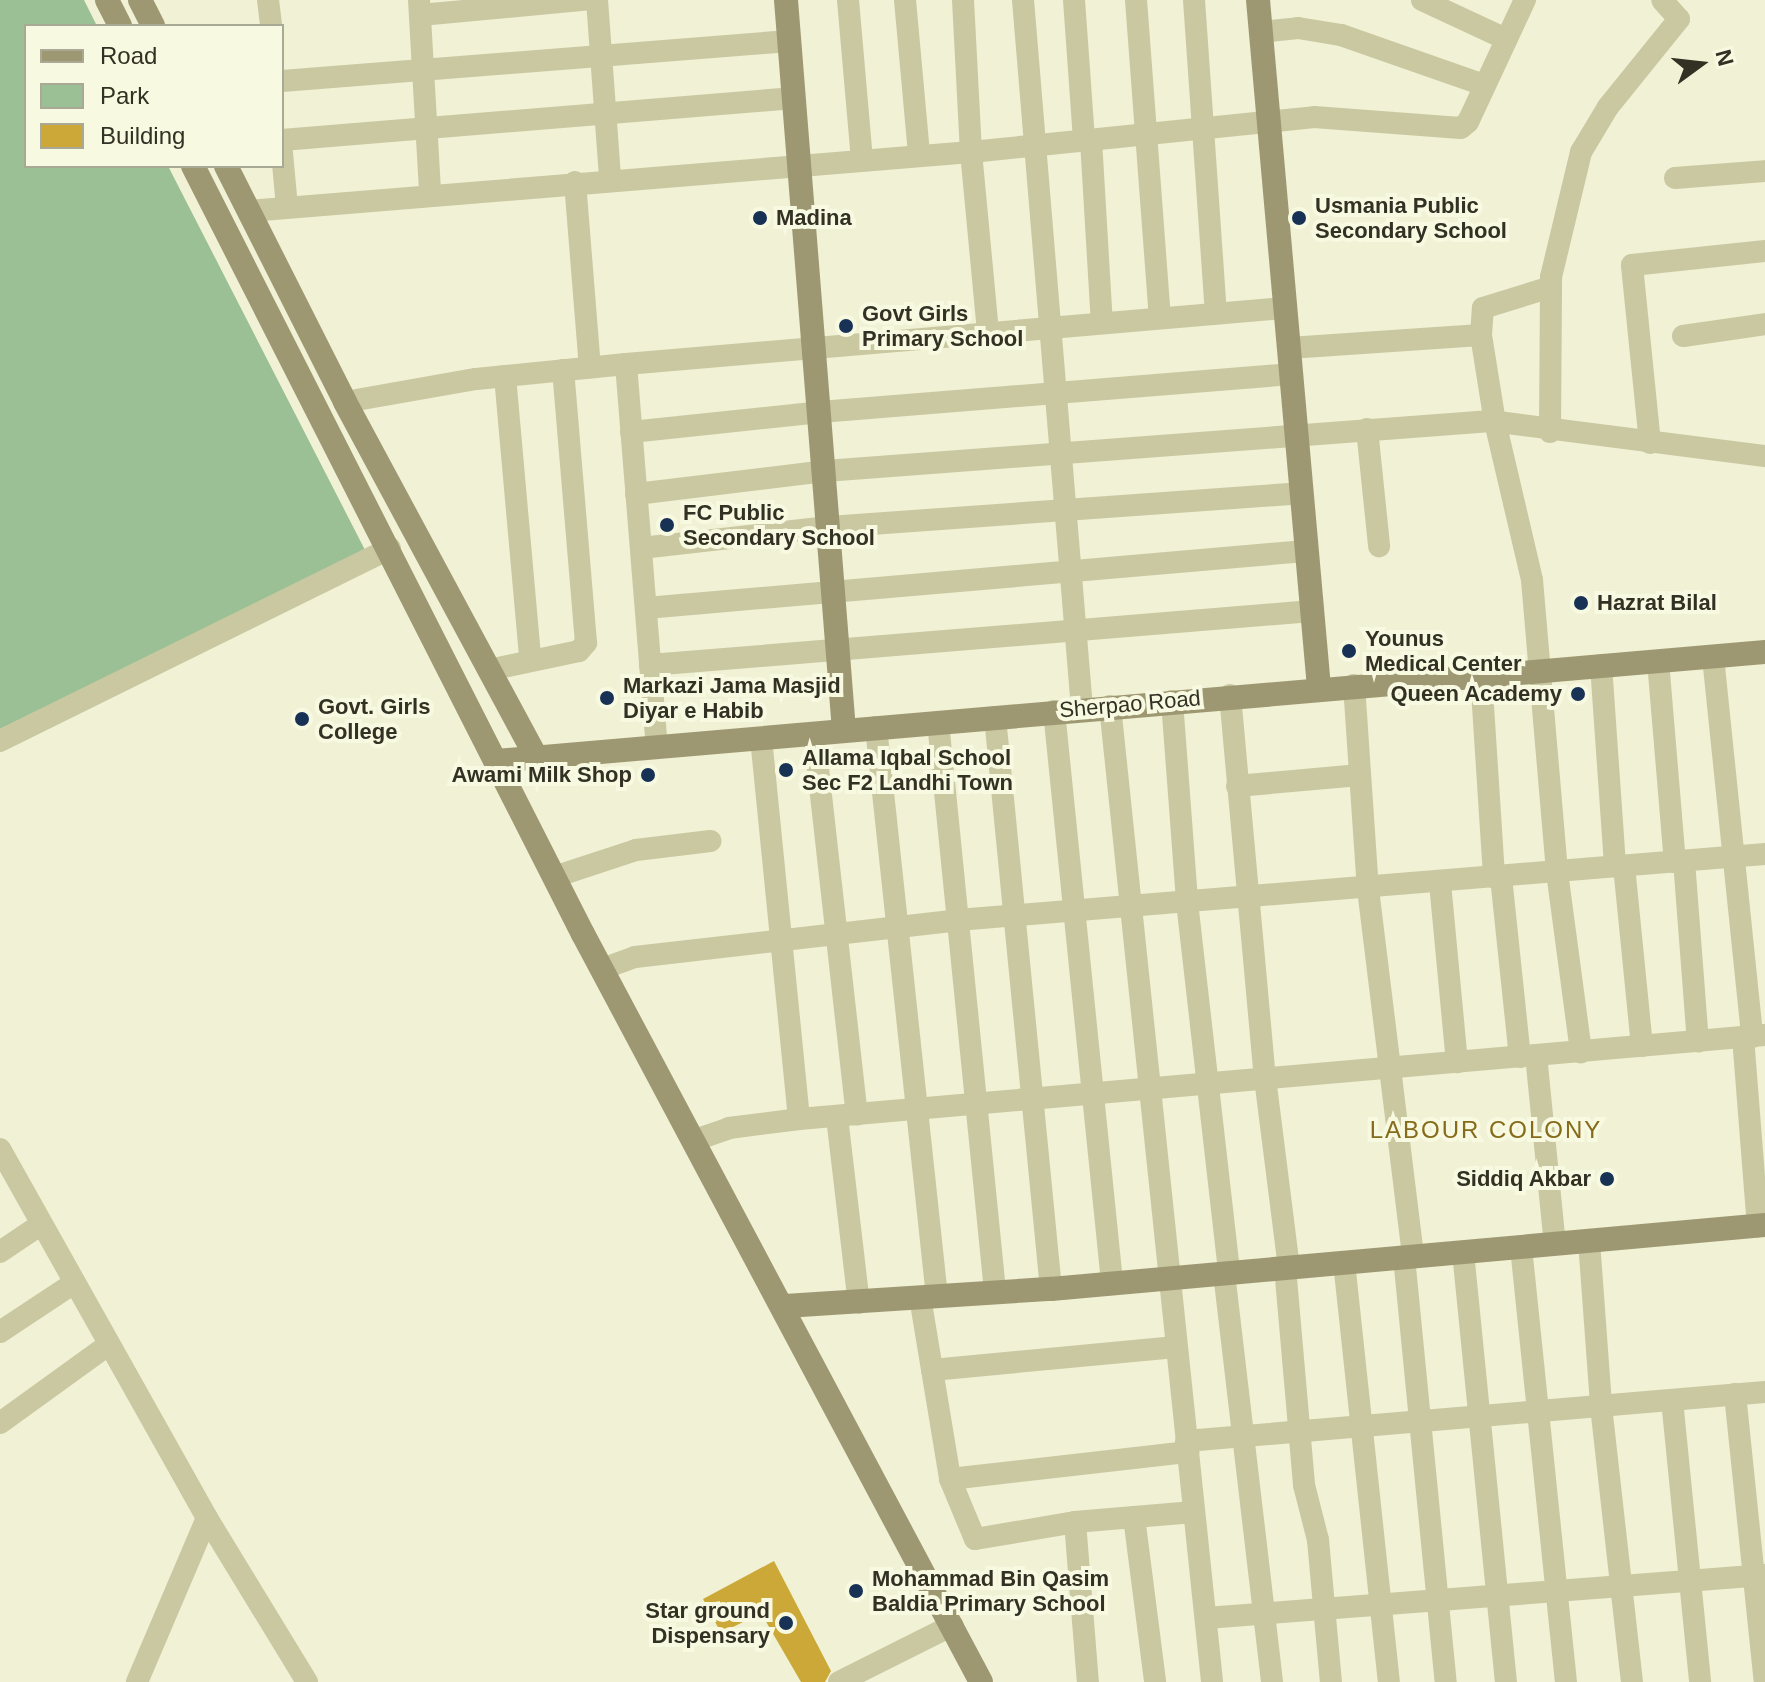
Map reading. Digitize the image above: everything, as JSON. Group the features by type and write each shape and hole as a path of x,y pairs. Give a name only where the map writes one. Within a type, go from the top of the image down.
{"street":[{"path":"107,0 119,24"},
{"path":"140,0 152,24"},
{"path":"268,0 271,24"},
{"path":"430,193 419,8 583,0"},
{"path":"597,0 610,179"},
{"path":"786,0 844,730"},
{"path":"848,0 862,159"},
{"path":"905,0 919,155"},
{"path":"963,0 971,152 988,332"},
{"path":"1023,0 1082,709"},
{"path":"1074,0 1102,323"},
{"path":"1136,0 1160,318"},
{"path":"1194,0 1216,313"},
{"path":"1258,0 1319,688"},
{"path":"1422,0 1506,39"},
{"path":"249,211 430,193 971,152 1341,117 1461,128 1525,0"},
{"path":"1550,432 1551,287 1581,152 1608,107 1679,19 1662,0"},
{"path":"1261,32 1298,28 1341,35 1484,85"},
{"path":"284,81 601,59 789,41"},
{"path":"284,140 794,98"},
{"path":"194,168 390,548 554,877 785,1306 981,1682"},
{"path":"227,168 345,402 537,758"},
{"path":"283,168 287,207"},
{"path":"1675,178 1765,171"},
{"path":"575,182 590,367"},
{"path":"1650,443 1632,265 1765,251"},
{"path":"1551,287 1483,308 1481,335 1495,422 1532,580 1543,670 1557,872 1581,1052"},
{"path":"345,402 505,376 590,367 1285,308"},
{"path":"1683,336 1765,324"},
{"path":"1289,348 1481,335"},
{"path":"626,364 657,747"},
{"path":"489,670 530,658 579,651 586,643 563,370"},
{"path":"631,432 820,412 1291,374"},
{"path":"505,376 530,658"},
{"path":"636,494 825,471 1296,433 1495,422 1550,432 1765,456"},
{"path":"1367,429 1379,546"},
{"path":"641,548 829,527 1066,514 1301,493"},
{"path":"0,741 390,548"},
{"path":"646,608 1306,551"},
{"path":"650,665 1312,611"},
{"name":"Sherpao Road","path":"496,761 1230,695 1765,652"},
{"path":"785,1306 1051,1289 1762,1226 1753,1036 1713,657"},
{"path":"1658,661 1698,1041"},
{"path":"1601,665 1620,867 1642,1046"},
{"path":"1481,675 1498,878 1555,1244"},
{"path":"1354,685 1368,889 1390,1068 1446,1682"},
{"path":"1230,695 1246,898 1303,1431 1304,1485 1318,1540 1331,1682"},
{"path":"1172,701 1187,902 1272,1682"},
{"path":"1110,706 1129,907 1153,1090 1169,1277 1212,1682"},
{"path":"1054,711 1112,1282"},
{"path":"995,717 1051,1289"},
{"path":"938,722 974,1107 995,1291"},
{"path":"876,727 894,927 916,1112 932,1370 950,1479 975,1539 1075,1522 1194,1512"},
{"path":"814,733 835,934 859,1303"},
{"path":"761,738 778,940 799,1119"},
{"path":"1237,786 1360,775"},
{"path":"554,877 636,850 710,841"},
{"path":"602,969 635,957 958,920 1368,889 1765,854"},
{"path":"1440,883 1457,1062"},
{"path":"695,1140 729,1128 799,1119 1034,1102 1265,1078 1753,1036"},
{"path":"3,1162 207,1518 307,1682"},
{"path":"0,1252 40,1225"},
{"path":"1589,1241 1601,1406 1632,1682"},
{"path":"1521,1247 1566,1682"},
{"path":"1463,1252 1506,1682"},
{"path":"1344,1262 1389,1682"},
{"path":"0,1332 74,1283"},
{"path":"0,1423 108,1345"},
{"path":"932,1370 1176,1347"},
{"path":"950,1479 1246,1436 1765,1392"},
{"path":"1735,1394 1759,1575 1765,1682"},
{"path":"1672,1400 1700,1682"},
{"path":"1134,1517 1155,1682"},
{"path":"137,1682 207,1518"},
{"path":"1075,1522 1088,1682"},
{"path":"1206,1618 1759,1575"},
{"path":"839,1682 953,1625"}],"green space":[{"path":"0,0 84,0 96,24 24,24 24,168 169,168 365,550 0,729"}],"building":[{"name":"Star ground Dispensary","path":"774,1561 831,1671 825,1682 801,1682 761,1613 721,1633 703,1599"}],"place":[{"name":"Madina","path":"760,218"},
{"name":"Usmania Public Secondary School","path":"1299,218"},
{"name":"Govt Girls Primary School","path":"846,326"},
{"name":"FC Public Secondary School","path":"667,525"},
{"name":"Hazrat Bilal","path":"1581,603"},
{"name":"Younus Medical Center","path":"1349,651"},
{"name":"Queen Academy","path":"1578,694"},
{"name":"Markazi Jama Masjid Diyar e Habib","path":"607,698"},
{"name":"Govt. Girls College","path":"302,719"},
{"name":"Allama Iqbal School Sec F2 Landhi Town","path":"786,770"},
{"name":"Awami Milk Shop","path":"648,775"},
{"name":"Siddiq Akbar","path":"1607,1179"},
{"name":"Mohammad Bin Qasim Baldia Primary School","path":"856,1591"},
{"name":"Star ground Dispensary","path":"786,1623"}],"district":[{"name":"LABOUR COLONY","path":"1486,1130"}]}
